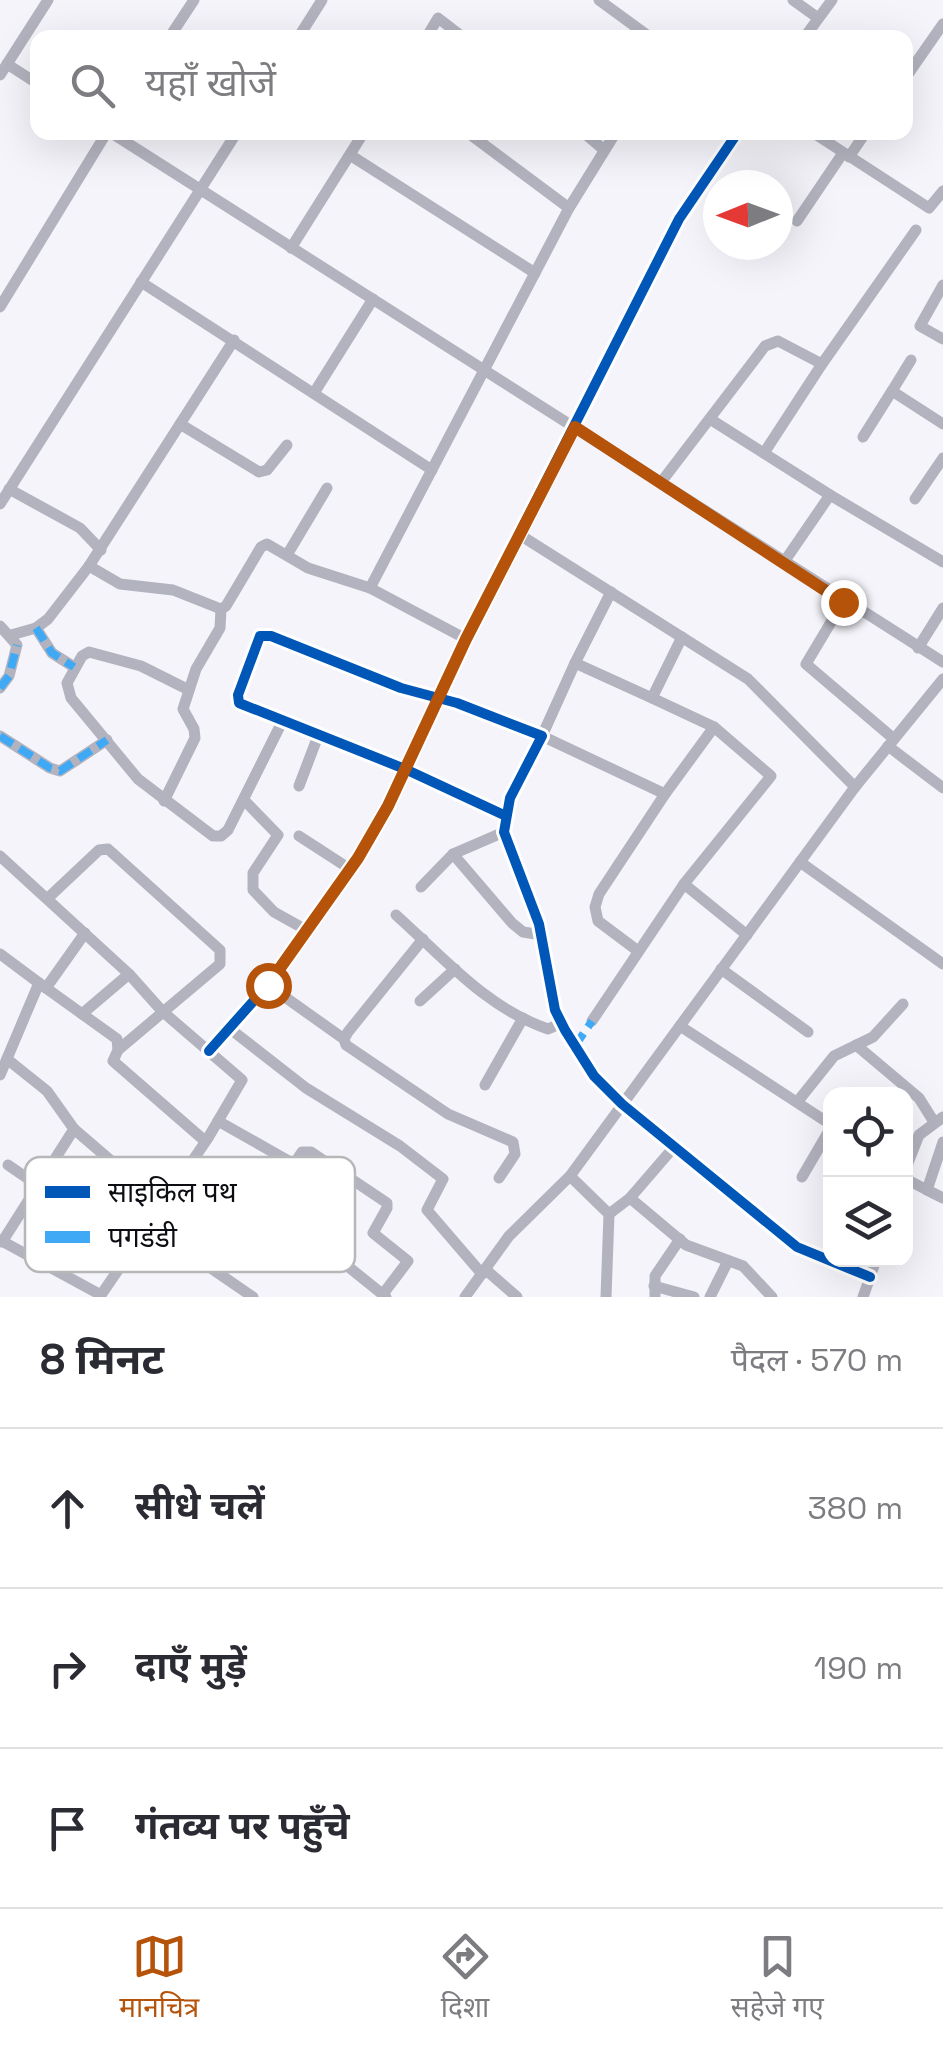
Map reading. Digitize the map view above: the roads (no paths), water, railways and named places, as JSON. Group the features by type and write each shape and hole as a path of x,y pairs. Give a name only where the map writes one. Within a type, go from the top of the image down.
{"street":[{"path":"30,80 4,69 48,0"},
{"path":"174,30 194,0"},
{"path":"303,30 322,0"},
{"path":"599,0 639,30"},
{"path":"793,0 818,18"},
{"path":"810,30 832,0"},
{"path":"431,30 438,18 454,30"},
{"path":"913,67 943,24"},
{"path":"0,307 103,140"},
{"path":"121,140 943,662"},
{"path":"0,504 232,140"},
{"path":"292,248 359,140"},
{"path":"478,140 569,208"},
{"path":"592,140 603,149"},
{"path":"370,588 569,208 610,140"},
{"path":"209,1051 268,985 350,869 405,769 466,639 679,219 733,140"},
{"path":"824,140 929,208 943,191"},
{"path":"797,221 859,140"},
{"path":"350,155 535,274"},
{"path":"764,453 916,230"},
{"path":"141,282 432,470"},
{"path":"943,285 920,326 943,339"},
{"path":"314,392 372,299"},
{"path":"5,630 36,628 48,619 90,566 234,340"},
{"path":"662,482 770,342 782,342 822,364"},
{"path":"862,437 911,360"},
{"path":"892,392 943,424"},
{"path":"710,420 943,562"},
{"path":"180,424 258,472 267,470 286,446"},
{"path":"916,499 943,458"},
{"path":"287,555 327,488"},
{"path":"9,490 80,528 101,550"},
{"path":"784,562 830,495"},
{"path":"520,534 748,678 855,786"},
{"path":"221,609 264,544 322,574 370,588 466,639"},
{"path":"90,566 120,584 174,590 221,609"},
{"path":"611,592 510,798 506,816 504,832 542,936 556,1010 594,1076 622,1104 797,1247 870,1277"},
{"path":"843,602 806,664 943,788"},
{"path":"918,648 943,608"},
{"path":"164,800 195,738 183,713 196,669 220,628 221,609"},
{"path":"36,628 52,652 74,667"},
{"path":"0,688 9,676 17,645 5,630"},
{"path":"506,816 405,769 238,701 259,640 264,635 401,688 542,736 665,794"},
{"path":"652,698 682,636"},
{"path":"189,690 141,666 93,652 84,653 67,683 71,698 138,779 217,837 228,830 282,722"},
{"path":"574,663 714,727 771,776 684,884 592,1021"},
{"path":"464,1297 509,1236 570,1176 855,786 943,679"},
{"path":"638,952 602,926 595,907 599,894 714,727"},
{"path":"0,736 50,768 60,770 108,740"},
{"path":"299,786 318,736"},
{"path":"244,800 278,835 253,873 253,890 274,912 308,932"},
{"path":"422,887 453,854 504,832"},
{"path":"299,836 350,869"},
{"path":"48,898 99,850 108,849 216,946 222,956 220,964 118,1050 113,1061 205,1141"},
{"path":"453,854 512,923 528,934 542,936"},
{"path":"0,856 129,974 162,1011 242,1080 194,1157"},
{"path":"800,862 943,964"},
{"path":"684,884 747,934"},
{"path":"396,914 481,992 548,1029 562,1024"},
{"path":"0,1075 42,986 85,933"},
{"path":"344,1039 423,939"},
{"path":"0,954 117,1039 118,1050"},
{"path":"420,1002 454,969"},
{"path":"722,969 808,1032"},
{"path":"82,1014 129,974"},
{"path":"268,985 344,1039 350,1050 448,1114 513,1142 515,1154 499,1178"},
{"path":"798,1101 834,1056 873,1037 903,1004"},
{"path":"486,1085 524,1018"},
{"path":"680,1026 798,1101 823,1121"},
{"path":"229,1028 306,1088 400,1146 443,1179 426,1210 483,1271 518,1297"},
{"path":"856,1045 919,1098 938,1120 913,1146"},
{"path":"7,1059 48,1092 74,1129 107,1157"},
{"path":"218,1121 282,1157"},
{"path":"56,1157 74,1129"},
{"path":"802,1178 823,1140"},
{"path":"927,1190 943,1142"},
{"path":"608,1214 630,1198 674,1147"},
{"path":"8,1165 25,1176"},
{"path":"570,1176 608,1214 606,1297"},
{"path":"355,1182 387,1203 373,1233 408,1260 385,1295 355,1271"},
{"path":"913,1183 943,1198"},
{"path":"630,1198 680,1240 743,1266 772,1297"},
{"path":"25,1205 1,1241 25,1254"},
{"path":"680,1240 658,1270 655,1291 694,1297"},
{"path":"710,1297 728,1261"},
{"path":"863,1297 874,1267"},
{"path":"58,1272 102,1296 118,1272"},
{"path":"217,1272 253,1297"}]}
